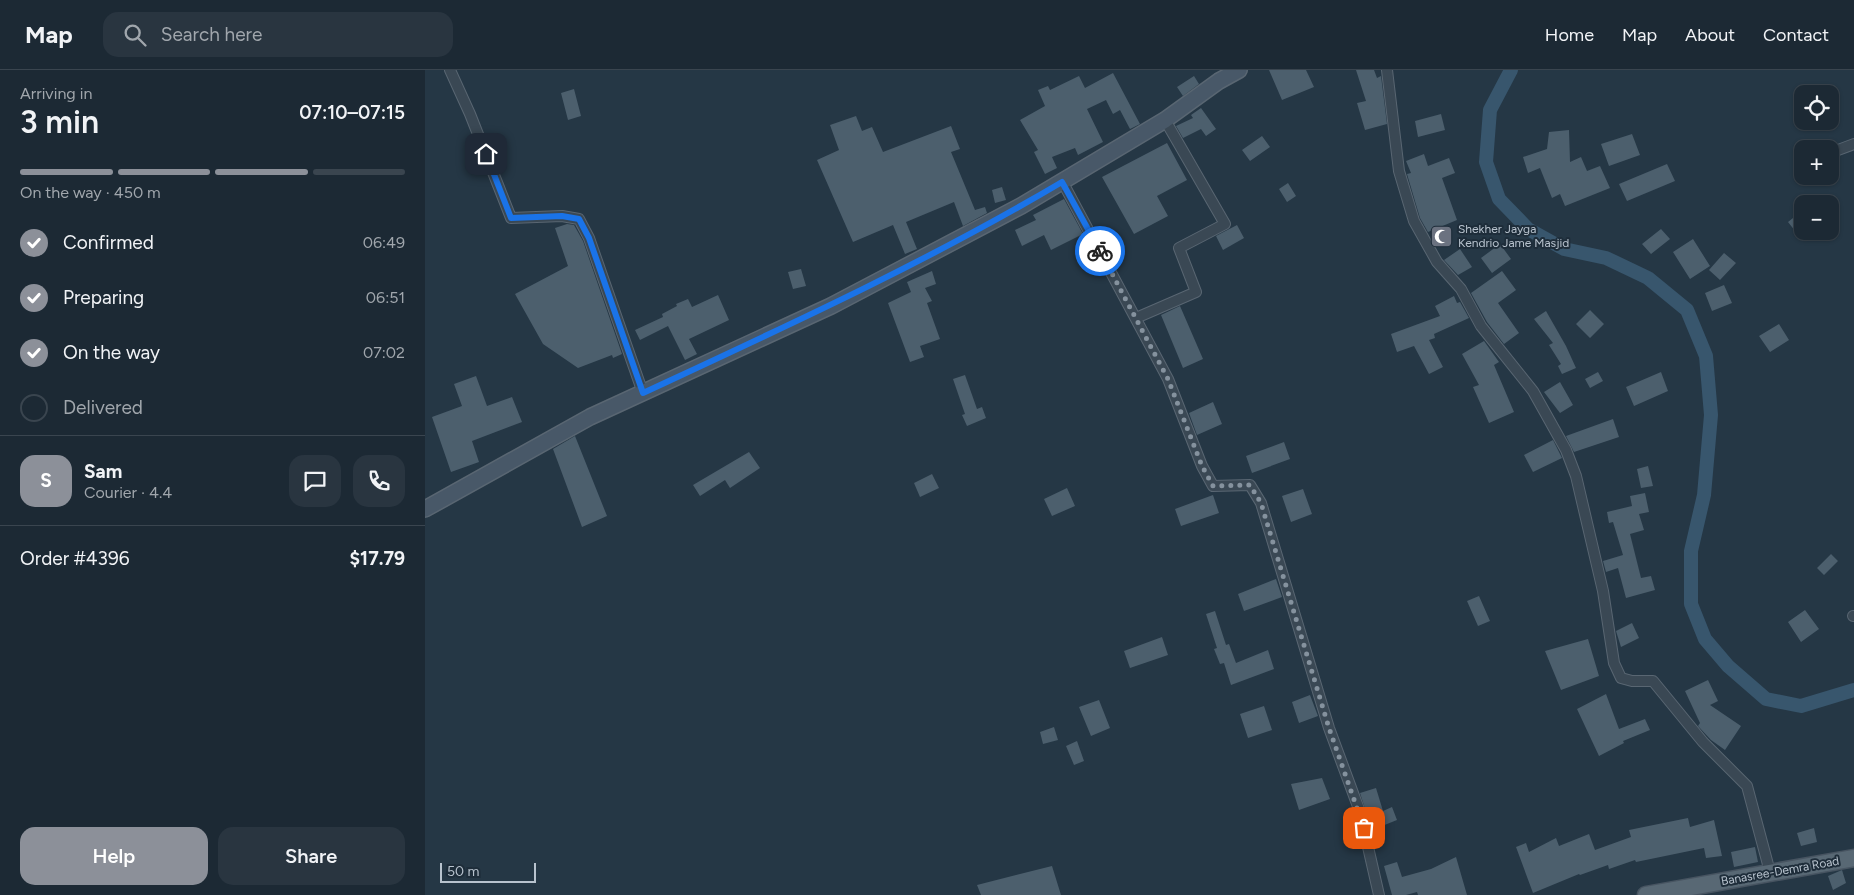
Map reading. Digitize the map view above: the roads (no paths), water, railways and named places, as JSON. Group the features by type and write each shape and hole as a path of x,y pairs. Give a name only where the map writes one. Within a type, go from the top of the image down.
{"main road":[{"path":"425,509 516,456 590,417 831,306 1021,206 1165,120 1219,81 1239,70"},
{"name":"Banasree-Demra Road","path":"1646,895 1854,858"}],"street":[{"path":"450,70 470,114 511,218 562,216 579,219 589,238 643,393"},
{"path":"1387,70 1399,171 1415,221 1437,262 1461,289 1481,326 1533,391 1566,450 1576,476 1603,591 1614,663 1621,678 1632,681 1653,681 1703,742 1747,786 1770,872"},
{"path":"1136,318 1196,292 1179,248 1225,224 1165,120"},
{"path":"1839,150 1854,144"},
{"path":"1062,182 1168,379 1202,466 1213,486 1250,485 1261,503 1329,728 1360,812 1379,895"}],"waterway":[{"path":"1511,70 1490,110 1486,162 1499,199 1528,229 1564,249 1606,258 1648,278 1687,310 1706,356 1711,415 1704,495 1691,551 1691,604 1705,639 1728,666 1766,699 1801,706 1854,690"}],"place":[{"name":"Shekher Jayga Kendrio Jame Masjid","path":"1442,236"}]}
